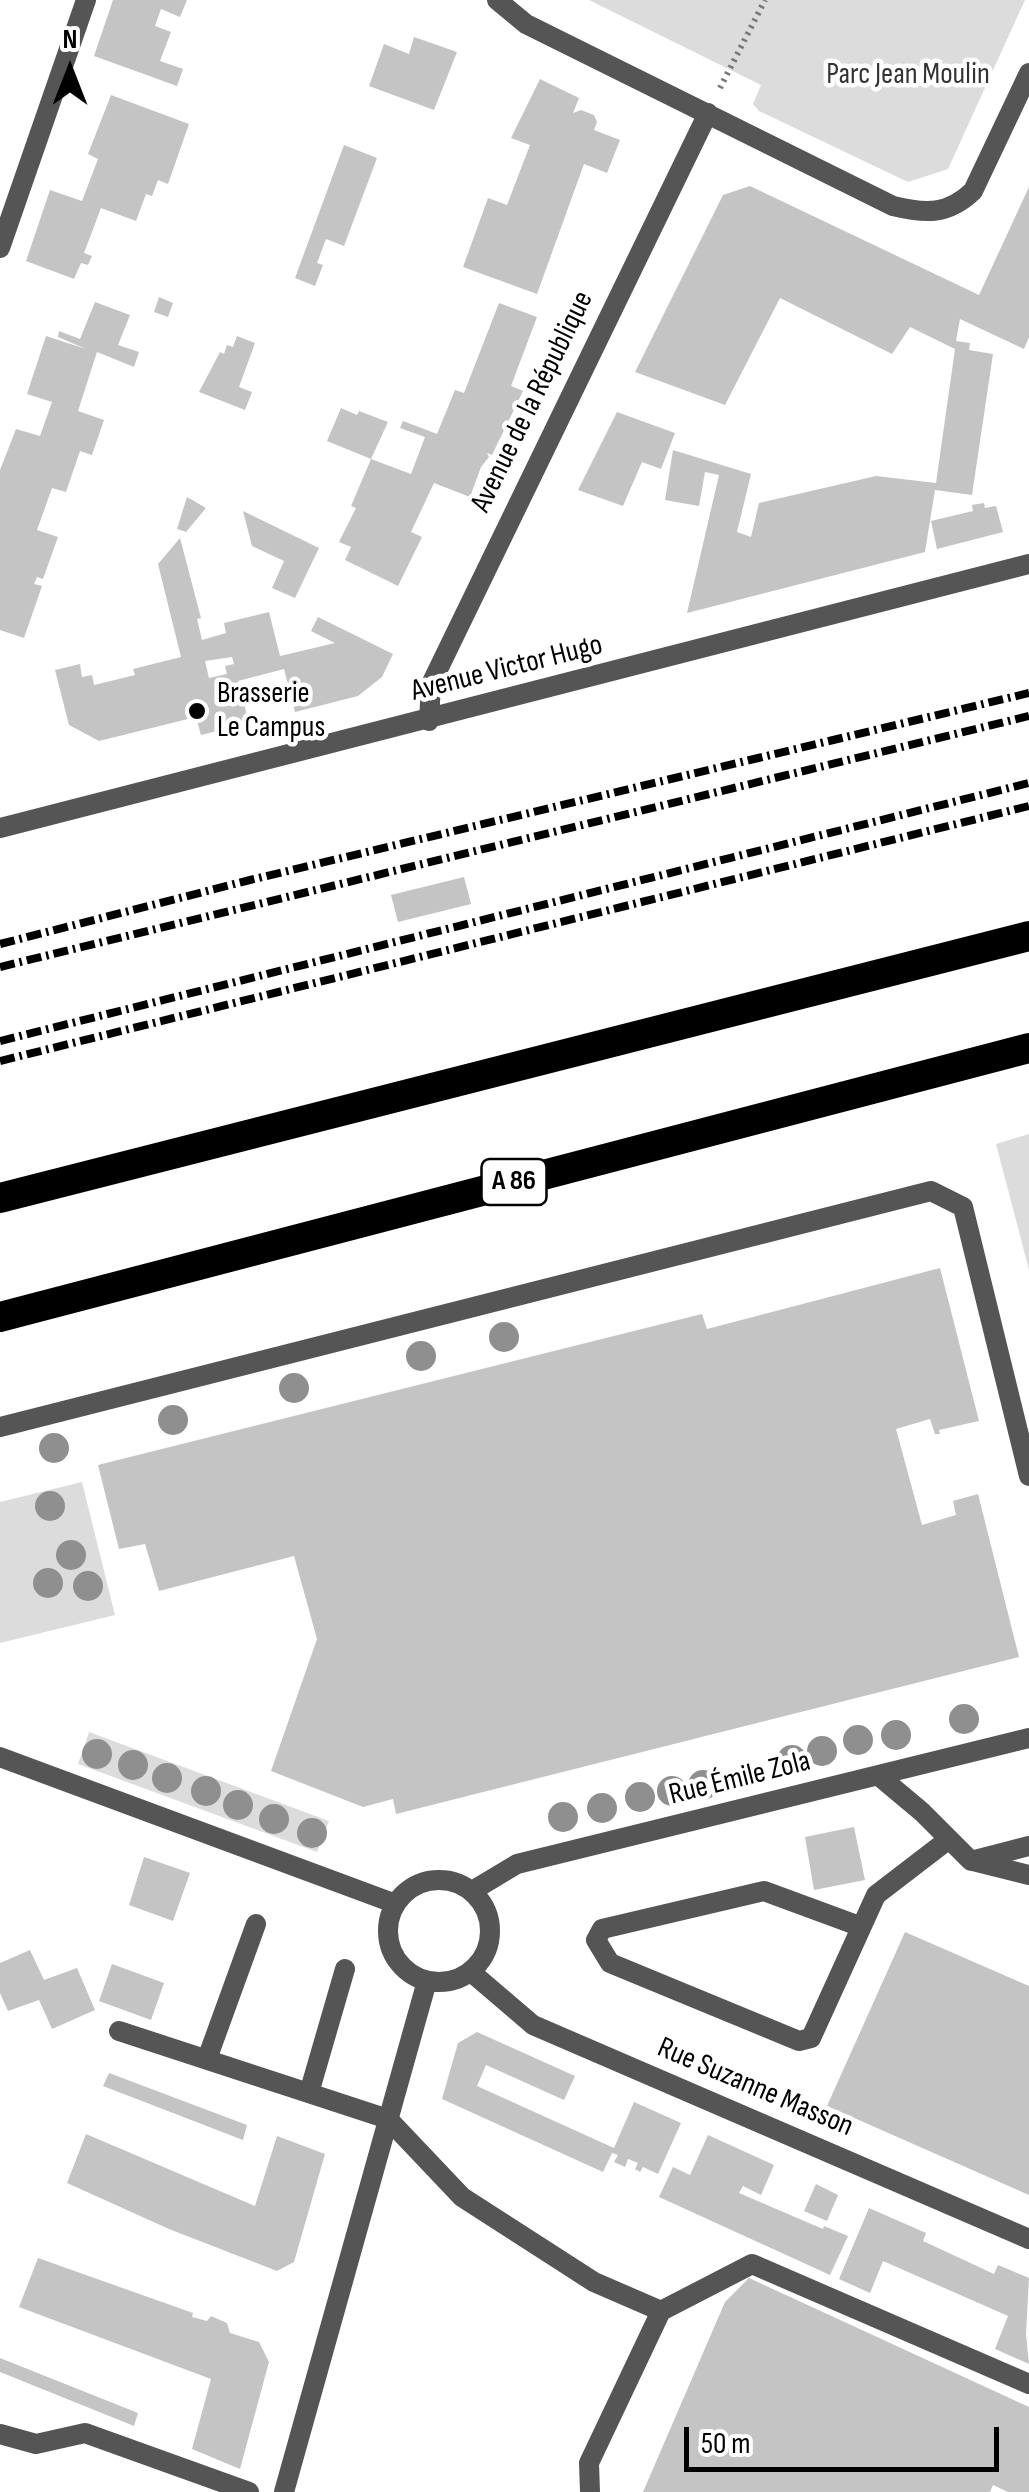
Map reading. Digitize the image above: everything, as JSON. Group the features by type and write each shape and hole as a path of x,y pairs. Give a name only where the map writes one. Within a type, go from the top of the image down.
{"highway":[{"path":"0,1198 1029,936"},
{"name":"A 86","path":"0,1317 1029,1048"}],"street":[{"path":"0,248 86,0"},
{"path":"497,0 526,24 893,206 921,213 959,205 974,191 1029,73"},
{"name":"Avenue de la République","path":"429,721 431,684 708,113"},
{"name":"Avenue Victor Hugo","path":"0,828 1029,564"},
{"path":"0,1426 932,1190 963,1208 1029,1476"},
{"name":"Rue Émile Zola","path":"472,1892 516,1864 1029,1738"},
{"path":"0,1757 396,1904"},
{"path":"879,1776 971,1861 1029,1875"},
{"path":"860,1926 764,1892 602,1928 596,1940 610,1963 800,2040 812,2038 876,1895 949,1839"},
{"path":"971,1861 1029,1846"},
{"path":"422,1882 457,1882 472,1892 482,1903 491,1932 482,1961 471,1972 442,1982 412,1975 392,1950 389,1919 396,1904 422,1882"},
{"path":"206,2060 256,1924"},
{"path":"310,2093 344,1969"},
{"name":"Rue Suzanne Masson","path":"471,1972 533,2025 1029,2239"},
{"path":"284,2492 427,1981"},
{"path":"119,2031 388,2119 462,2198 594,2282 662,2311"},
{"path":"590,2492 588,2464 662,2311 752,2264 1029,2384"},
{"path":"0,2434 36,2444 85,2433 249,2492"}],"path":[{"path":"708,113 766,0"}],"green space":[{"name":"Parc Jean Moulin","path":"589,0 1025,0 948,169 908,182 759,111 753,104 761,85"},
{"path":"1029,1134 1029,1270 996,1144"},
{"path":"82,1482 115,1615 0,1643 0,1502"},
{"path":"89,1732 329,1821 317,1852 78,1764"}],"building":[{"path":"113,0 187,0 180,17 161,9 155,26 171,32 160,61 183,69 177,86 94,56"},
{"path":"414,37 457,52 434,110 369,86 384,44 409,54"},
{"path":"540,79 579,98 573,113 581,110 594,115 594,130 620,140 607,173 584,164 537,294 463,267 488,198 507,205 530,145 511,138"},
{"path":"111,95 189,124 168,184 158,180 152,196 146,194 136,221 101,208 84,253 92,256 88,265 81,263 74,279 26,261 50,190 82,201 98,159 88,154"},
{"path":"344,145 377,158 344,246 326,239 317,263 323,265 315,286 295,278"},
{"path":"750,186 979,295 1029,187 1029,337 1024,349 960,319 956,341 970,343 969,350 993,354 972,495 935,490 925,552 687,613 719,475 705,472 699,506 665,500 673,450 751,474 737,532 751,537 759,503 876,476 936,483 955,349 910,327 892,354 780,298 725,405 635,372 723,195"},
{"path":"159,297 173,303 168,317 154,312"},
{"path":"95,302 130,315 118,345 139,352 134,367 97,352 78,411 104,420 92,455 80,451 66,492 52,488 37,530 58,537 43,579 37,577 34,584 42,586 24,638 0,630 0,470 16,429 40,436 52,402 27,394 46,336 86,349 58,337 59,331 80,339"},
{"path":"499,303 537,317 511,386 523,391 492,455 487,453 489,457 470,497 434,483 411,532 422,537 398,586 345,560 351,547 339,542 356,508 351,506 371,459 411,474 425,437 400,428 403,421 437,434 455,390 464,393"},
{"path":"237,336 255,343 239,387 252,392 245,410 199,392 220,352 224,354 227,345 233,347"},
{"path":"341,408 388,422 371,459 327,441"},
{"path":"617,412 675,433 661,469 642,462 623,506 578,490"},
{"path":"187,497 206,508 186,532 177,529"},
{"path":"984,503 985,508 996,506 1003,532 937,549 931,521 973,511 972,505"},
{"path":"243,511 319,548 295,598 272,588 284,561 252,546"},
{"path":"180,538 201,618 197,619 202,640 226,633 224,623 269,612 280,656 335,643 311,631 318,617 393,654 382,677 358,696 295,712 284,669 238,681 249,723 201,735 196,717 99,741 69,725 55,670 80,664 82,677 92,675 94,685 135,675 133,669 181,657 158,564","holes":["232,657 234,664 225,666 227,674 209,678 205,661"]},
{"path":"464,877 471,904 398,922 391,895"},
{"path":"940,1268 979,1421 939,1430 940,1434 935,1434 930,1419 896,1429 922,1525 956,1515 953,1501 978,1494 1019,1657 396,1814 393,1799 363,1807 271,1771 317,1639 294,1556 159,1591 145,1544 119,1549 98,1465 702,1314 707,1329"},
{"path":"854,1827 865,1880 814,1890 805,1837"},
{"path":"144,1857 190,1873 173,1921 129,1905"},
{"path":"905,1932 1029,1986 1029,2195 827,2106"},
{"path":"30,1950 44,1980 77,1968 95,2010 52,2029 39,2000 8,2011 0,1993 0,1963"},
{"path":"112,1964 164,1983 151,2020 99,2001"},
{"path":"477,2032 575,2076 564,2100 486,2065 477,2086 614,2148 634,2102 681,2123 658,2174 643,2167 640,2172 635,2169 638,2163 628,2159 625,2167 614,2162 618,2155 612,2153 603,2172 442,2099 458,2043"},
{"path":"109,2073 247,2125 243,2140 103,2086"},
{"path":"86,2134 255,2206 277,2136 325,2154 294,2262 277,2271 169,2229 67,2183"},
{"path":"708,2135 774,2165 761,2195 743,2186 739,2193 848,2236 830,2275 659,2197 673,2167 690,2175"},
{"path":"816,2184 838,2195 827,2221 804,2211"},
{"path":"869,2208 926,2233 923,2241 994,2274 998,2265 1029,2278 1029,2364 995,2349 1008,2316 883,2261 870,2293 839,2279"},
{"path":"38,2258 193,2313 192,2317 207,2321 211,2316 227,2323 230,2333 259,2342 269,2362 240,2469 192,2449 211,2379 19,2307"},
{"path":"749,2278 1029,2407 1029,2492 1008,2492 993,2485 990,2492 643,2492 725,2302"},
{"path":"0,2358 138,2413 134,2426 0,2372"}],"railway":[{"path":"0,944 1029,693"},
{"path":"0,967 1029,716"},
{"path":"0,1041 1029,783"},
{"path":"0,1061 1029,806"}],"place":[{"name":"Brasserie Le Campus","path":"197,711"}]}
